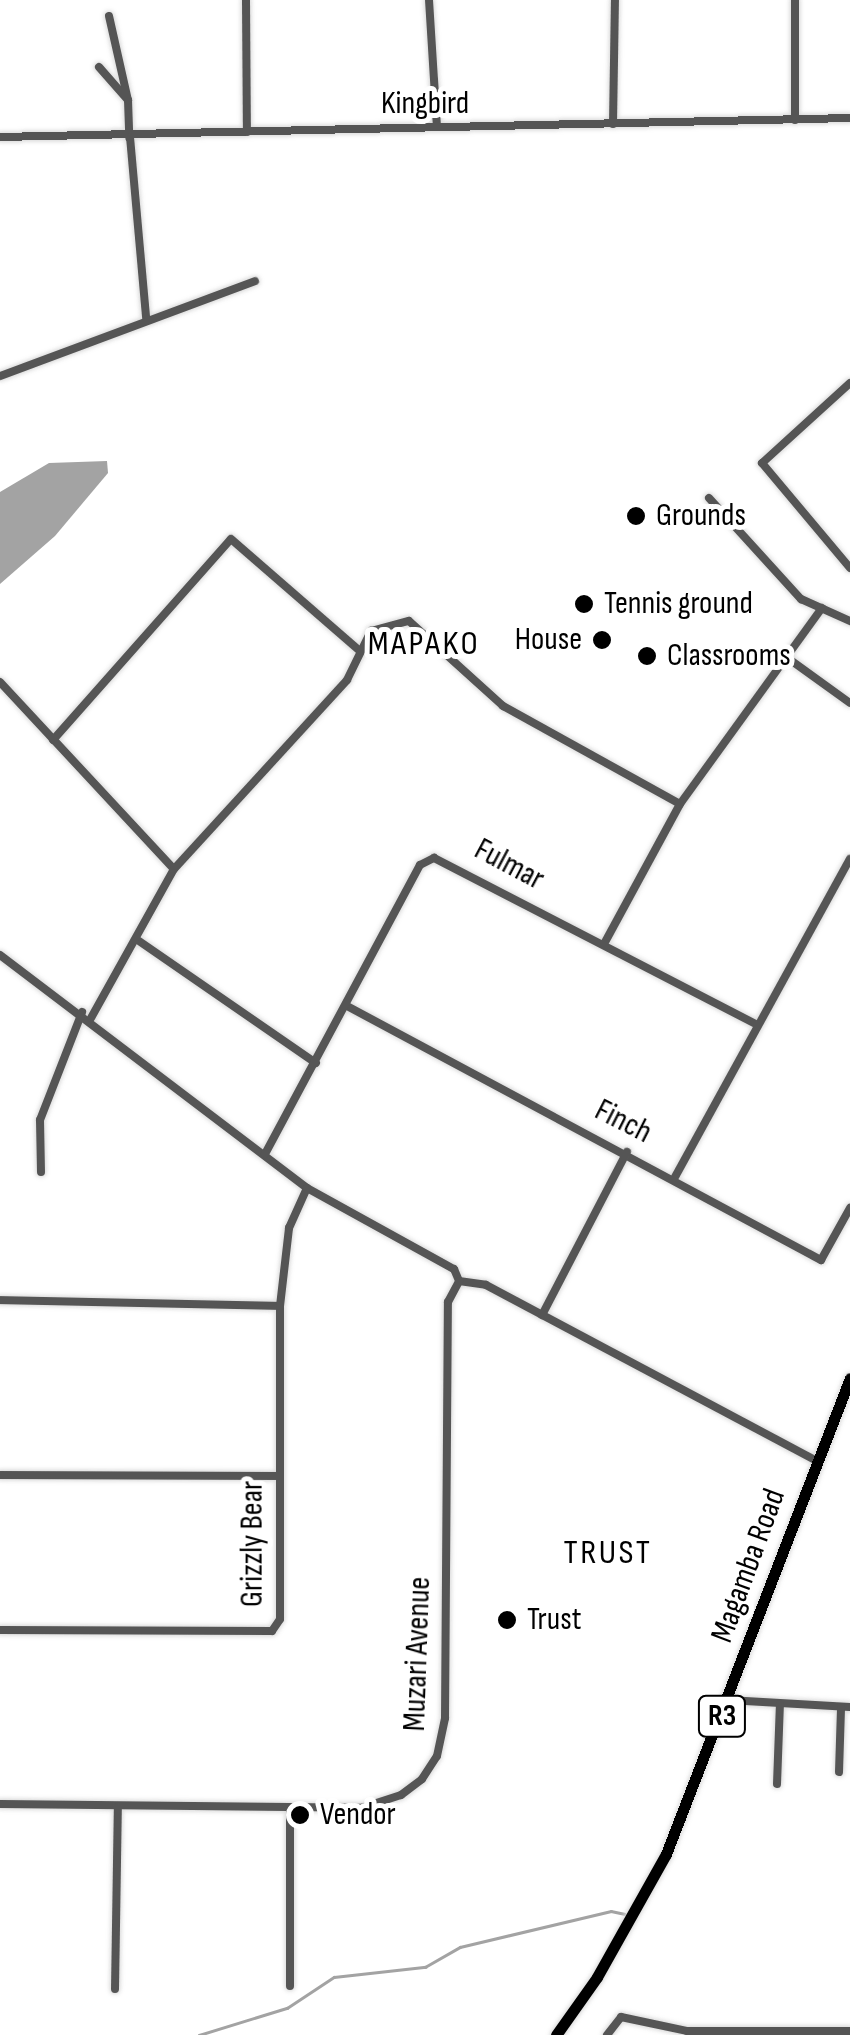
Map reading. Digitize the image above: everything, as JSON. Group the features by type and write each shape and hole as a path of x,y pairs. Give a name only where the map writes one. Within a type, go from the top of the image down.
{"highway":[{"name":"Magamba Road","path":"556,2035 598,1977 666,1854 850,1378"}],"street":[{"path":"246,0 248,132"},
{"path":"430,0 437,127"},
{"path":"613,124 615,0"},
{"path":"794,0 794,120"},
{"path":"109,16 128,100 146,318"},
{"path":"99,67 128,100"},
{"name":"Kingbird","path":"0,137 129,138 850,118"},
{"path":"0,376 146,318 255,281"},
{"path":"850,384 762,463 850,568"},
{"path":"709,498 783,582 850,621"},
{"path":"53,740 231,539 360,651"},
{"path":"604,944 680,804 789,659 822,608"},
{"path":"91,1018 139,940 174,868 347,680 371,631 409,622 503,706 680,804"},
{"path":"789,659 850,703"},
{"path":"0,682 174,868"},
{"name":"Fulmar","path":"266,1154 420,866 434,858 757,1025"},
{"path":"675,1176 850,859"},
{"path":"139,940 316,1063"},
{"path":"0,955 91,1018 307,1188 439,1260 460,1281 486,1285 817,1461"},
{"name":"Finch","path":"348,1006 675,1176 821,1260 850,1208"},
{"path":"41,1172 40,1120 82,1012"},
{"path":"542,1314 627,1152"},
{"name":"Grizzly Bear","path":"0,1630 272,1632 280,1619 280,1306 289,1228 307,1188"},
{"name":"Muzari Avenue","path":"0,1804 361,1808 402,1795 437,1756 445,1718 448,1302 460,1281"},
{"path":"0,1300 280,1306"},
{"path":"0,1476 279,1476"},
{"path":"728,1700 846,1707 839,1772"},
{"path":"777,1784 780,1704"},
{"path":"116,1989 118,1807"},
{"path":"290,1809 290,1986"},
{"path":"608,2035 621,2017 688,2031 850,2031"}],"shaded area":[{"path":"107,461 108,473 55,536 0,584 0,492 49,463"}],"waterway":[{"path":"199,2035 287,2008 334,1977 425,1967 460,1947 611,1911 625,1914"}],"place":[{"name":"Grounds","path":"636,516"},
{"name":"Tennis ground","path":"584,604"},
{"name":"House","path":"602,640"},
{"name":"Classrooms","path":"647,656"},
{"name":"Trust","path":"507,1620"},
{"name":"Vendor","path":"300,1815"}],"district":[{"name":"MAPAKO","path":"424,644"},
{"name":"TRUST","path":"608,1553"}]}
